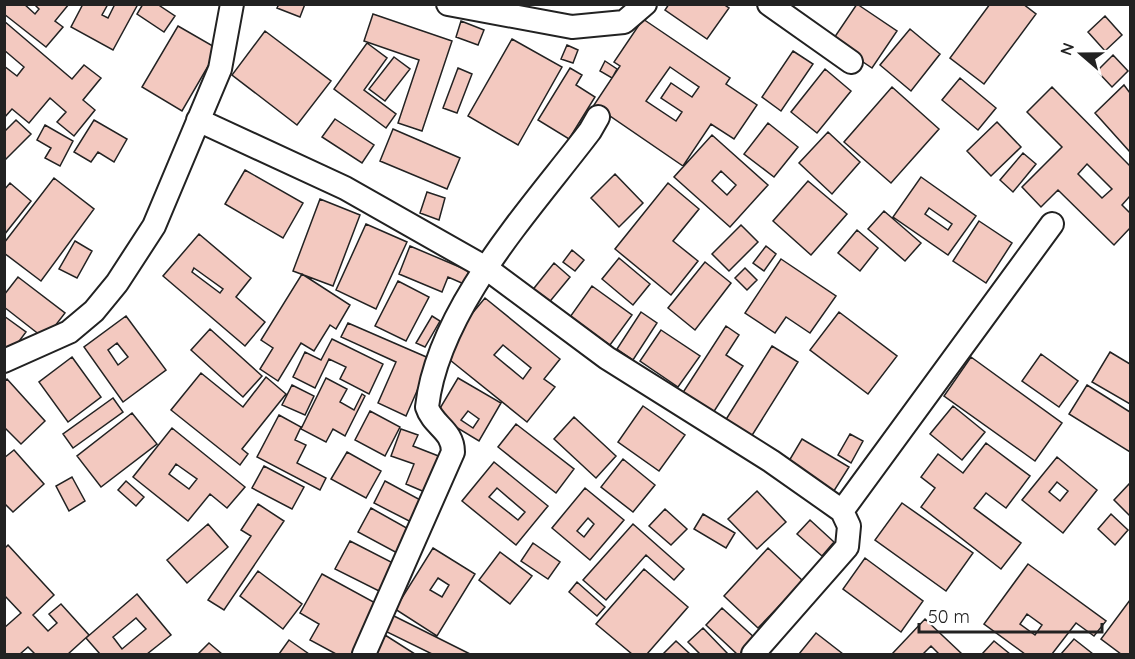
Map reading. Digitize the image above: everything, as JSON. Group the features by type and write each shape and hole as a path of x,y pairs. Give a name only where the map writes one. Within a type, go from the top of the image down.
{"street":[{"path":"4,361 69,332 94,311 117,283 154,226 220,69 232,4"},
{"path":"448,4 572,27 624,22 645,4"},
{"path":"769,4 851,62"},
{"path":"364,654 453,452 450,435 430,416 427,407 444,338 486,268 590,131 598,117"},
{"path":"198,120 345,188 486,268 607,358 771,461 842,511 849,526 847,547 753,654"},
{"path":"842,511 1052,224"}],"building":[{"path":"4,4 24,4 35,14 39,9 34,4 69,4 55,21 63,27 46,47 4,14"},
{"path":"83,4 108,4 102,15 108,18 115,4 138,4 113,50 71,27"},
{"path":"143,4 157,4 175,16 164,32 137,14"},
{"path":"279,4 305,4 300,17 277,8"},
{"path":"669,4 723,4 729,8 707,39 665,10"},
{"path":"857,4 897,31 872,68 832,41"},
{"path":"990,4 1023,4 1036,14 984,84 950,58"},
{"path":"373,14 452,41 422,131 398,123 419,60 364,41"},
{"path":"1105,16 1122,35 1105,51 1088,32"},
{"path":"643,19 730,78 726,84 757,105 734,139 711,124 683,166 594,105 620,66 614,62","holes":["670,67 699,87 692,97 671,83 661,98 682,112 676,121 646,101"]},
{"path":"4,21 72,79 84,65 101,78 83,100 95,110 74,136 57,122 66,112 50,98 29,123 12,109 4,118 4,66 17,76 24,67 4,50"},
{"path":"461,21 484,30 478,45 456,37"},
{"path":"178,26 218,49 182,111 142,87"},
{"path":"910,29 940,54 911,91 880,65"},
{"path":"265,31 331,81 297,125 232,75"},
{"path":"512,39 562,67 518,145 468,116"},
{"path":"367,43 387,58 364,90 396,114 386,128 334,89"},
{"path":"567,45 578,50 573,63 561,59"},
{"path":"793,51 813,64 781,111 762,97"},
{"path":"1113,55 1128,71 1112,87 1097,71"},
{"path":"394,57 410,69 385,101 369,89"},
{"path":"605,61 617,69 612,78 600,71"},
{"path":"458,68 472,74 457,113 443,108"},
{"path":"570,68 582,75 576,85 595,97 569,139 538,120"},
{"path":"825,69 851,91 817,133 791,112"},
{"path":"960,78 996,108 978,130 942,100"},
{"path":"1124,85 1130,93 1130,152 1095,113"},
{"path":"892,87 939,129 891,183 844,142"},
{"path":"1052,87 1130,166 1130,196 1122,205 1130,213 1130,228 1114,245 1058,190 1041,207 1022,187 1062,147 1027,112","holes":["1087,164 1112,189 1102,198 1078,174"]},
{"path":"335,119 374,145 362,163 322,137"},
{"path":"16,120 31,134 4,161 4,132"},
{"path":"94,120 127,139 114,162 98,152 91,162 74,152"},
{"path":"997,122 1021,147 991,176 967,151"},
{"path":"768,123 798,147 774,177 744,154"},
{"path":"45,125 73,141 60,166 45,158 51,148 37,140"},
{"path":"393,129 460,158 447,189 380,161"},
{"path":"828,132 860,162 832,194 799,163"},
{"path":"712,135 768,185 730,227 674,177","holes":["721,171 736,185 727,195 712,181"]},
{"path":"1023,153 1036,164 1013,192 1000,180"},
{"path":"245,170 303,203 283,238 225,204"},
{"path":"615,174 643,203 619,227 591,198"},
{"path":"921,177 976,216 948,255 893,217","holes":["929,208 952,224 948,230 925,214"]},
{"path":"54,178 94,209 41,281 4,253 4,243"},
{"path":"808,181 847,214 811,255 773,221"},
{"path":"10,183 31,201 4,235 4,190"},
{"path":"668,183 699,209 673,241 698,261 671,295 615,249"},
{"path":"427,192 445,198 439,220 420,213"},
{"path":"320,199 360,215 333,286 293,271"},
{"path":"884,211 921,243 905,261 868,229"},
{"path":"979,221 1012,243 986,283 953,261"},
{"path":"366,224 407,242 376,309 336,290"},
{"path":"741,225 758,242 729,271 712,254"},
{"path":"857,230 878,248 860,271 838,253"},
{"path":"199,234 251,278 236,297 265,322 245,346 163,276","holes":["194,268 223,289 220,293 192,272"]},
{"path":"75,241 92,251 77,278 59,269"},
{"path":"410,246 469,271 464,284 448,277 442,292 399,274"},
{"path":"766,246 776,254 764,271 753,263"},
{"path":"572,250 584,260 575,271 563,262"},
{"path":"619,258 650,284 633,305 602,279"},
{"path":"781,259 836,296 810,333 786,317 775,333 745,313"},
{"path":"705,262 731,283 695,330 668,308"},
{"path":"554,263 570,277 547,305 531,292"},
{"path":"745,268 757,280 747,290 735,278"},
{"path":"302,274 350,305 336,329 330,325 314,351 301,343 278,381 260,369 273,348 261,340"},
{"path":"18,277 65,313 45,339 4,307 4,295"},
{"path":"398,281 429,297 406,341 375,326"},
{"path":"592,286 632,315 610,345 570,317"},
{"path":"485,298 560,359 544,379 555,387 527,422 440,352","holes":["503,345 531,368 523,379 494,355"]},
{"path":"641,312 657,323 633,360 617,349"},
{"path":"839,312 897,356 868,394 810,350"},
{"path":"4,316 26,332 11,352 4,348"},
{"path":"126,316 166,370 123,402 84,347","holes":["117,343 128,357 118,365 108,350"]},
{"path":"432,316 440,321 425,347 416,343"},
{"path":"348,323 431,359 406,416 378,403 396,362 341,337"},
{"path":"726,326 739,335 726,355 743,366 713,413 682,394"},
{"path":"210,329 262,376 243,397 191,350"},
{"path":"661,330 700,356 678,387 640,361"},
{"path":"332,339 383,364 369,394 340,379 346,367 329,359 315,388 293,377 305,352 321,360"},
{"path":"772,346 798,362 751,437 725,421"},
{"path":"1110,352 1130,364 1130,404 1092,382"},
{"path":"1041,354 1078,381 1059,407 1022,381"},
{"path":"72,357 101,397 68,422 39,382"},
{"path":"971,357 1062,423 1035,461 944,396"},
{"path":"201,373 243,407 266,377 286,394 242,449 248,454 240,465 171,410"},
{"path":"326,378 347,389 340,402 354,410 362,394 365,396 345,436 333,429 326,442 301,429"},
{"path":"458,378 501,403 479,441 436,415","holes":["468,411 479,419 473,428 461,420"]},
{"path":"7,379 45,421 21,444 4,427 4,382"},
{"path":"292,385 314,396 305,415 282,405"},
{"path":"1087,385 1130,412 1130,452 1069,414"},
{"path":"113,398 123,412 73,448 63,434"},
{"path":"643,406 685,435 659,471 618,442"},
{"path":"953,406 985,432 962,460 930,434"},
{"path":"370,411 400,427 385,456 355,440"},
{"path":"132,413 157,444 101,487 77,456"},
{"path":"279,415 301,427 295,440 306,445 297,463 326,478 320,490 257,457"},
{"path":"574,417 616,456 596,478 554,439"},
{"path":"516,424 574,469 556,493 498,447"},
{"path":"172,428 245,487 227,508 210,494 188,521 133,477","holes":["176,464 197,479 189,489 169,474"]},
{"path":"401,429 418,435 413,446 441,457 427,493 406,484 414,464 391,456"},
{"path":"850,434 863,441 851,463 838,455"},
{"path":"802,439 849,467 832,494 786,466"},
{"path":"986,443 1030,476 1006,508 986,493 974,508 1021,543 1001,569 921,507 935,488 921,477 938,454 963,473"},
{"path":"14,450 44,484 13,512 4,503 4,458"},
{"path":"347,452 381,471 366,498 331,479"},
{"path":"1057,457 1097,490 1063,533 1022,500","holes":["1057,482 1068,491 1060,501 1049,492"]},
{"path":"623,459 655,485 633,512 601,487"},
{"path":"494,462 548,506 516,545 462,501","holes":["497,488 525,512 518,520 489,497"]},
{"path":"264,466 304,487 292,509 252,488"},
{"path":"72,477 85,501 69,511 56,486"},
{"path":"126,481 144,497 136,506 118,490"},
{"path":"385,481 426,503 415,524 374,503"},
{"path":"1130,483 1130,516 1114,500"},
{"path":"585,488 624,520 590,560 552,528","holes":["588,518 594,524 584,537 577,531"]},
{"path":"757,491 786,522 757,549 728,519"},
{"path":"902,503 973,553 946,591 875,540"},
{"path":"258,504 284,521 224,610 208,600 251,536 241,530"},
{"path":"371,508 412,531 399,554 358,532"},
{"path":"665,509 687,529 671,545 649,526"},
{"path":"703,514 735,533 726,548 694,529"},
{"path":"1111,514 1128,530 1115,545 1098,529"},
{"path":"810,520 834,542 822,556 797,534"},
{"path":"208,524 228,547 187,583 167,560"},
{"path":"633,524 684,569 674,580 646,555 606,600 583,580"},
{"path":"350,541 395,564 381,592 335,569"},
{"path":"533,543 560,562 548,579 521,561"},
{"path":"8,545 54,595 33,615 48,631 57,623 49,614 61,604 89,635 68,654 35,654 28,647 20,654 4,654 4,628 21,613 4,595 4,549"},
{"path":"433,548 475,574 437,636 395,609","holes":["438,578 449,585 442,597 430,590"]},
{"path":"768,548 803,581 758,628 724,596"},
{"path":"500,552 532,576 510,604 479,580"},
{"path":"865,558 923,601 901,632 843,589"},
{"path":"1028,564 1106,621 1094,636 1076,623 1052,654 1025,654 984,624","holes":["1027,614 1042,625 1035,635 1020,624"]},
{"path":"644,569 688,607 647,654 632,654 596,624"},
{"path":"258,571 302,604 283,629 240,596"},
{"path":"322,574 379,605 351,654 336,654 310,640 319,624 300,613"},
{"path":"577,582 605,607 597,616 569,592"},
{"path":"137,594 171,635 147,654 100,654 86,638","holes":["136,618 146,629 122,649 113,637"]},
{"path":"1130,600 1130,654 1121,654 1101,639"},
{"path":"722,608 756,639 742,654 737,654 706,625"},
{"path":"392,615 470,654 432,654 385,631"},
{"path":"925,619 962,654 939,654 931,646 923,654 892,654"},
{"path":"703,628 728,654 700,654 688,642"},
{"path":"816,633 843,654 799,654"},
{"path":"385,635 415,654 372,654"},
{"path":"1074,639 1093,654 1061,654"},
{"path":"289,640 309,654 279,654"},
{"path":"676,641 690,654 663,654"},
{"path":"994,641 1010,654 982,654"},
{"path":"209,643 222,654 198,654"}]}
